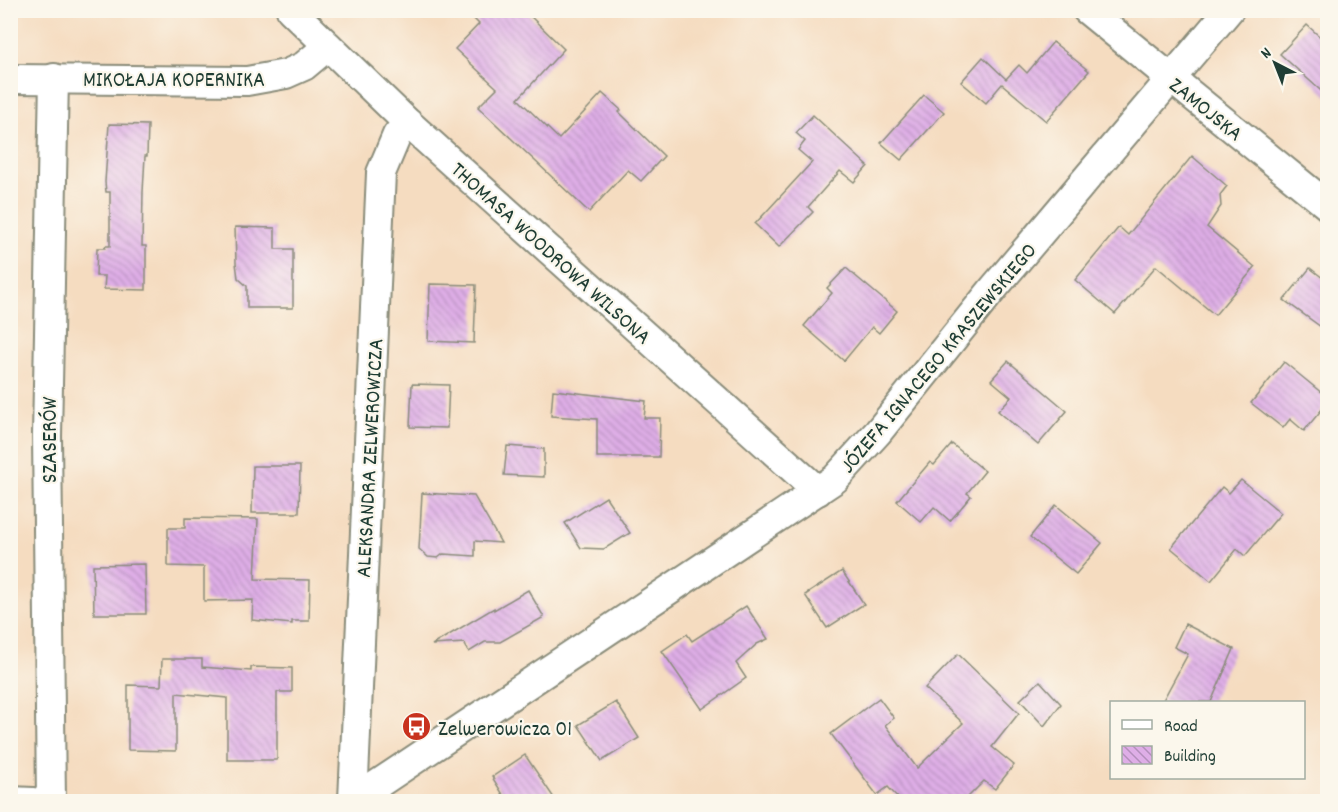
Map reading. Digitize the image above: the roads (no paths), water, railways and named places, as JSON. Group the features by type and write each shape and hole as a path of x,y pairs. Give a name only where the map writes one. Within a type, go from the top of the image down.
{"street":[{"name":"THOMASA WOODROWA WILSONA","path":"291,10 408,123 818,490"},
{"name":"ZAMOJSKA","path":"1087,10 1328,206"},
{"name":"JÓZEFA IGNACEGO KRASZEWSKIEGO","path":"352,801 835,479 871,440 993,289 1229,10"},
{"name":"MIKOŁAJA KOPERNIKA","path":"10,78 247,81 286,74 304,66 328,46"},
{"name":"SZASERÓW","path":"51,801 47,436 54,78"},
{"name":"ALEKSANDRA ZELWEROWICZA","path":"352,801 381,173 386,156 397,135 408,123"},
{"path":"10,801 33,801"}],"place":[{"name":"Zelwerowicza 01","path":"417,727"}]}
